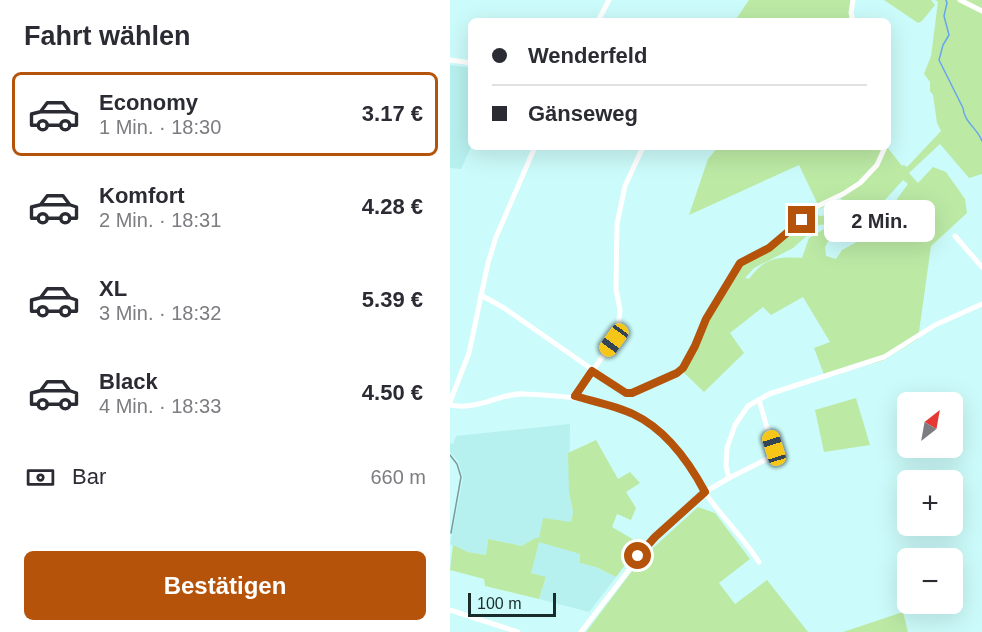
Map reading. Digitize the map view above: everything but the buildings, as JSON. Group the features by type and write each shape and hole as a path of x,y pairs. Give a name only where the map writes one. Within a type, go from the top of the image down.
{"street":[{"path":"600,18 609,0"},
{"path":"852,18 853,0"},
{"path":"960,0 982,11"},
{"path":"450,60 468,63"},
{"path":"534,150 496,237 469,353 450,403 458,406 476,405 524,393 539,396 575,396 630,412 653,427 678,451 705,492 759,562"},
{"path":"575,396 614,340 618,330 620,310 616,289 617,224 625,186 642,150"},
{"path":"481,295 592,371 626,393 632,393 670,377 683,368 706,319 740,263 769,248 816,207 860,183 877,165 884,150"},
{"path":"956,236 982,267"},
{"path":"729,478 726,466 727,448 735,425 748,406 769,394 884,357 935,325 982,304"},
{"path":"580,632 644,549 705,492 769,458 774,452 759,400"},
{"path":"450,610 518,632"}],"shaded area":[{"path":"450,65 468,68 470,150 461,169 450,168"},
{"path":"570,424 569,492 573,512 571,523 522,546 488,539 486,555 468,552 450,544 463,478 458,461 450,452 450,443 453,444 456,436"},
{"path":"538,541 581,554 580,563 596,567 616,577 589,612 539,599 546,578 531,573"}],"green space":[{"path":"749,0 851,0 849,18 737,18"},
{"path":"884,0 931,0 935,5 918,23"},
{"path":"935,0 982,0 982,174 969,178 940,144 909,173 918,183 933,167 946,172 965,199 967,213 931,246 918,339 882,361 825,377 814,348 830,342 803,297 771,315 763,307 730,333 744,353 704,392 679,368 730,273 734,274 752,257 776,245 816,209 819,216 851,214 868,205 847,204 840,198 820,209 799,165 689,215 708,159 716,150 889,150 902,166 907,167 941,131 937,123 930,82 924,74 931,56 938,2","holes":["903,180 908,184 897,199 900,211 898,220 889,224 877,220 855,243 842,250 836,259 826,256 825,247 830,238 824,229 809,238 802,258 785,257 772,260 760,267 749,279 745,278 754,268 793,248 819,225 854,222 874,212"]},
{"path":"856,398 870,445 824,452 815,410"},
{"path":"596,440 618,479 630,472 640,483 626,492 636,508 631,520 617,514 612,527 641,544 616,577 596,567 580,563 580,554 539,542 531,573 546,577 539,599 485,586 484,579 450,570 453,545 468,552 486,555 488,539 522,546 539,538 543,518 571,522 573,512 569,492 568,453"},
{"path":"698,507 715,513 750,559 719,583 735,604 767,580 808,632 586,632 642,558"},
{"path":"897,614 904,614 908,632 843,632"}],"waterway":[{"path":"946,0 944,16 949,35 943,45 939,60 966,117 982,141"}],"tram line":[{"path":"450,455 457,464 461,477 451,533"}],"route":[{"path":"638,556 655,537 705,492 678,451 653,427 630,412 575,396 592,371 626,393 632,393 677,373 683,368 706,319 740,263 769,248 802,220"}]}
